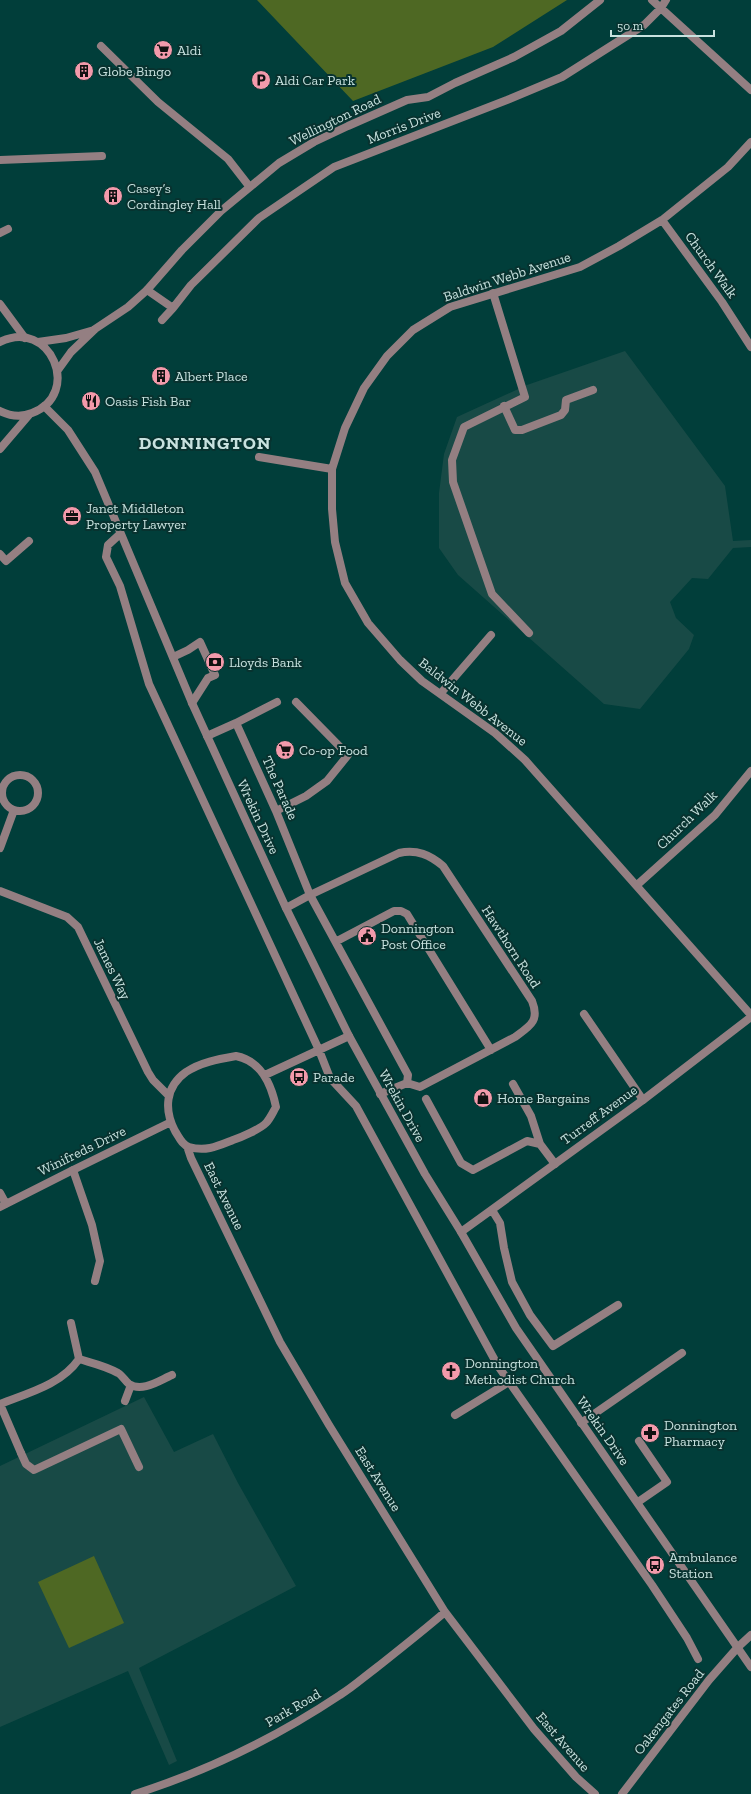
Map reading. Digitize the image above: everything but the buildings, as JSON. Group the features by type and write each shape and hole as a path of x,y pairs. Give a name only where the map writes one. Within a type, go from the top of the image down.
{"street":[{"name":"Wellington Road","path":"58,370 71,352 95,329 128,307 147,290 182,250 221,211 249,186 279,163 314,142 407,100 428,98 455,83 514,57 561,31 600,0"},
{"path":"652,0 751,90"},
{"name":"Morris Drive","path":"162,320 192,285 259,218 334,167 562,77 644,25 661,8 666,0"},
{"path":"101,46 158,102 228,159 249,186"},
{"name":"Baldwin Webb Avenue","path":"751,142 728,167 662,220 619,246 580,267 450,307 413,330 387,356 364,388 345,428 332,469 332,509 335,542 345,583 368,623 400,660 422,680 495,733 525,760 637,884 751,1016"},
{"path":"0,160 102,156"},
{"name":"Church Walk","path":"662,220 722,302 751,347"},
{"path":"0,233 8,229"},
{"path":"147,290 172,308"},
{"path":"493,293 525,397 464,426 452,460 453,482 492,594 530,633"},
{"path":"0,304 25,338"},
{"name":"Wellington Road","path":"38,342 66,338 95,329"},
{"path":"0,342 15,337 38,342 51,354 58,370 56,390 51,399 44,406 28,415 0,449"},
{"path":"504,406 515,430 522,430 561,415 564,410 566,400 593,390"},
{"name":"Wrekin Drive","path":"44,406 68,430 95,472 207,736 286,908 349,1036 380,1094 425,1174 461,1232 516,1328 751,1667"},
{"path":"0,411 11,415 28,415"},
{"path":"259,457 332,469"},
{"path":"120,534 108,545 106,557 120,586 149,684 319,1050 330,1078 356,1106 494,1359 652,1585 687,1638 698,1659"},
{"path":"0,554 6,561 29,541"},
{"path":"441,693 491,635"},
{"path":"173,657 200,642 215,675 208,678 192,703"},
{"path":"207,736 277,702"},
{"path":"276,811 306,796 327,781 348,755 296,702"},
{"name":"The Parade","path":"236,722 276,811 310,895 337,941 408,1075 407,1083"},
{"name":"Church Walk","path":"637,884 715,815 751,772"},
{"path":"24,775 34,782 38,793 37,798 30,807 25,810 14,810 6,804 2,794 2,789 7,779 12,776 24,775"},
{"path":"0,848 14,810"},
{"name":"Hawthorn Road","path":"310,895 399,853 409,851 419,852 433,858 443,866 532,1001 536,1010 535,1019 529,1027 515,1037 491,1050 420,1087 407,1083 380,1094"},
{"name":"James Way","path":"0,891 67,917 78,927 148,1072 153,1080 169,1096"},
{"path":"286,908 310,895"},
{"path":"337,941 394,911 401,910 407,914 491,1050"},
{"path":"584,1014 643,1100"},
{"name":"Turreff Avenue","path":"461,1232 643,1100 751,1016"},
{"path":"265,1075 349,1036"},
{"path":"236,1056 247,1058 265,1075 276,1107 266,1123 239,1138 211,1149 188,1146 180,1140 171,1122 167,1103 169,1096 172,1086 186,1072 216,1060 236,1056"},
{"path":"513,1084 531,1116 540,1144 555,1164"},
{"path":"426,1099 461,1163 473,1170 527,1142 540,1144"},
{"name":"Winifreds Drive","path":"0,1193 3,1206 171,1122"},
{"name":"East Avenue","path":"188,1146 191,1158 280,1342 329,1425 445,1612 534,1729 576,1777 595,1794"},
{"path":"73,1170 92,1225 100,1261 95,1281"},
{"path":"492,1210 500,1223 512,1282 530,1315 553,1346 618,1305"},
{"path":"72,1323 79,1359 72,1371 60,1380 0,1404 3,1418 26,1464 34,1470 121,1429 139,1467"},
{"path":"581,1423 682,1354"},
{"path":"79,1359 107,1367 119,1374 134,1387 145,1387 172,1375"},
{"path":"455,1415 509,1382"},
{"path":"125,1401 131,1385"},
{"path":"638,1502 667,1482 639,1441"},
{"name":"Park Road","path":"135,1794 226,1759 286,1728 341,1695 445,1612"},
{"name":"Oakengates Road","path":"622,1794 709,1680 738,1647 751,1635"}],"shaded area":[{"path":"625,351 725,486 733,541 751,540 751,547 733,548 708,579 692,578 670,602 676,618 694,635 689,649 640,709 604,704 458,575 439,548 439,493 444,454 457,417 527,385"},
{"path":"144,1397 174,1452 213,1434 238,1483 296,1586 139,1668 177,1761 169,1765 128,1671 0,1727 0,1466"}],"green space":[{"path":"257,0 567,0 493,47 353,101"},
{"path":"94,1556 124,1623 69,1648 38,1582"}],"place":[{"name":"Aldi","path":"163,50"},
{"name":"Globe Bingo","path":"84,71"},
{"name":"Aldi Car Park","path":"261,80"},
{"name":"Casey’s Cordingley Hall","path":"113,196"},
{"name":"Albert Place","path":"161,376"},
{"name":"Oasis Fish Bar","path":"91,401"},
{"name":"Janet Middleton Property Lawyer","path":"72,516"},
{"name":"Lloyds Bank","path":"215,662"},
{"name":"Co-op Food","path":"285,750"},
{"name":"Donnington Post Office","path":"367,936"},
{"name":"Parade","path":"299,1077"},
{"name":"Home Bargains","path":"483,1098"},
{"name":"Donnington Methodist Church","path":"451,1371"},
{"name":"Donnington Pharmacy","path":"650,1433"},
{"name":"Ambulance Station","path":"655,1565"}],"district":[{"name":"DONNINGTON","path":"205,443"}]}
